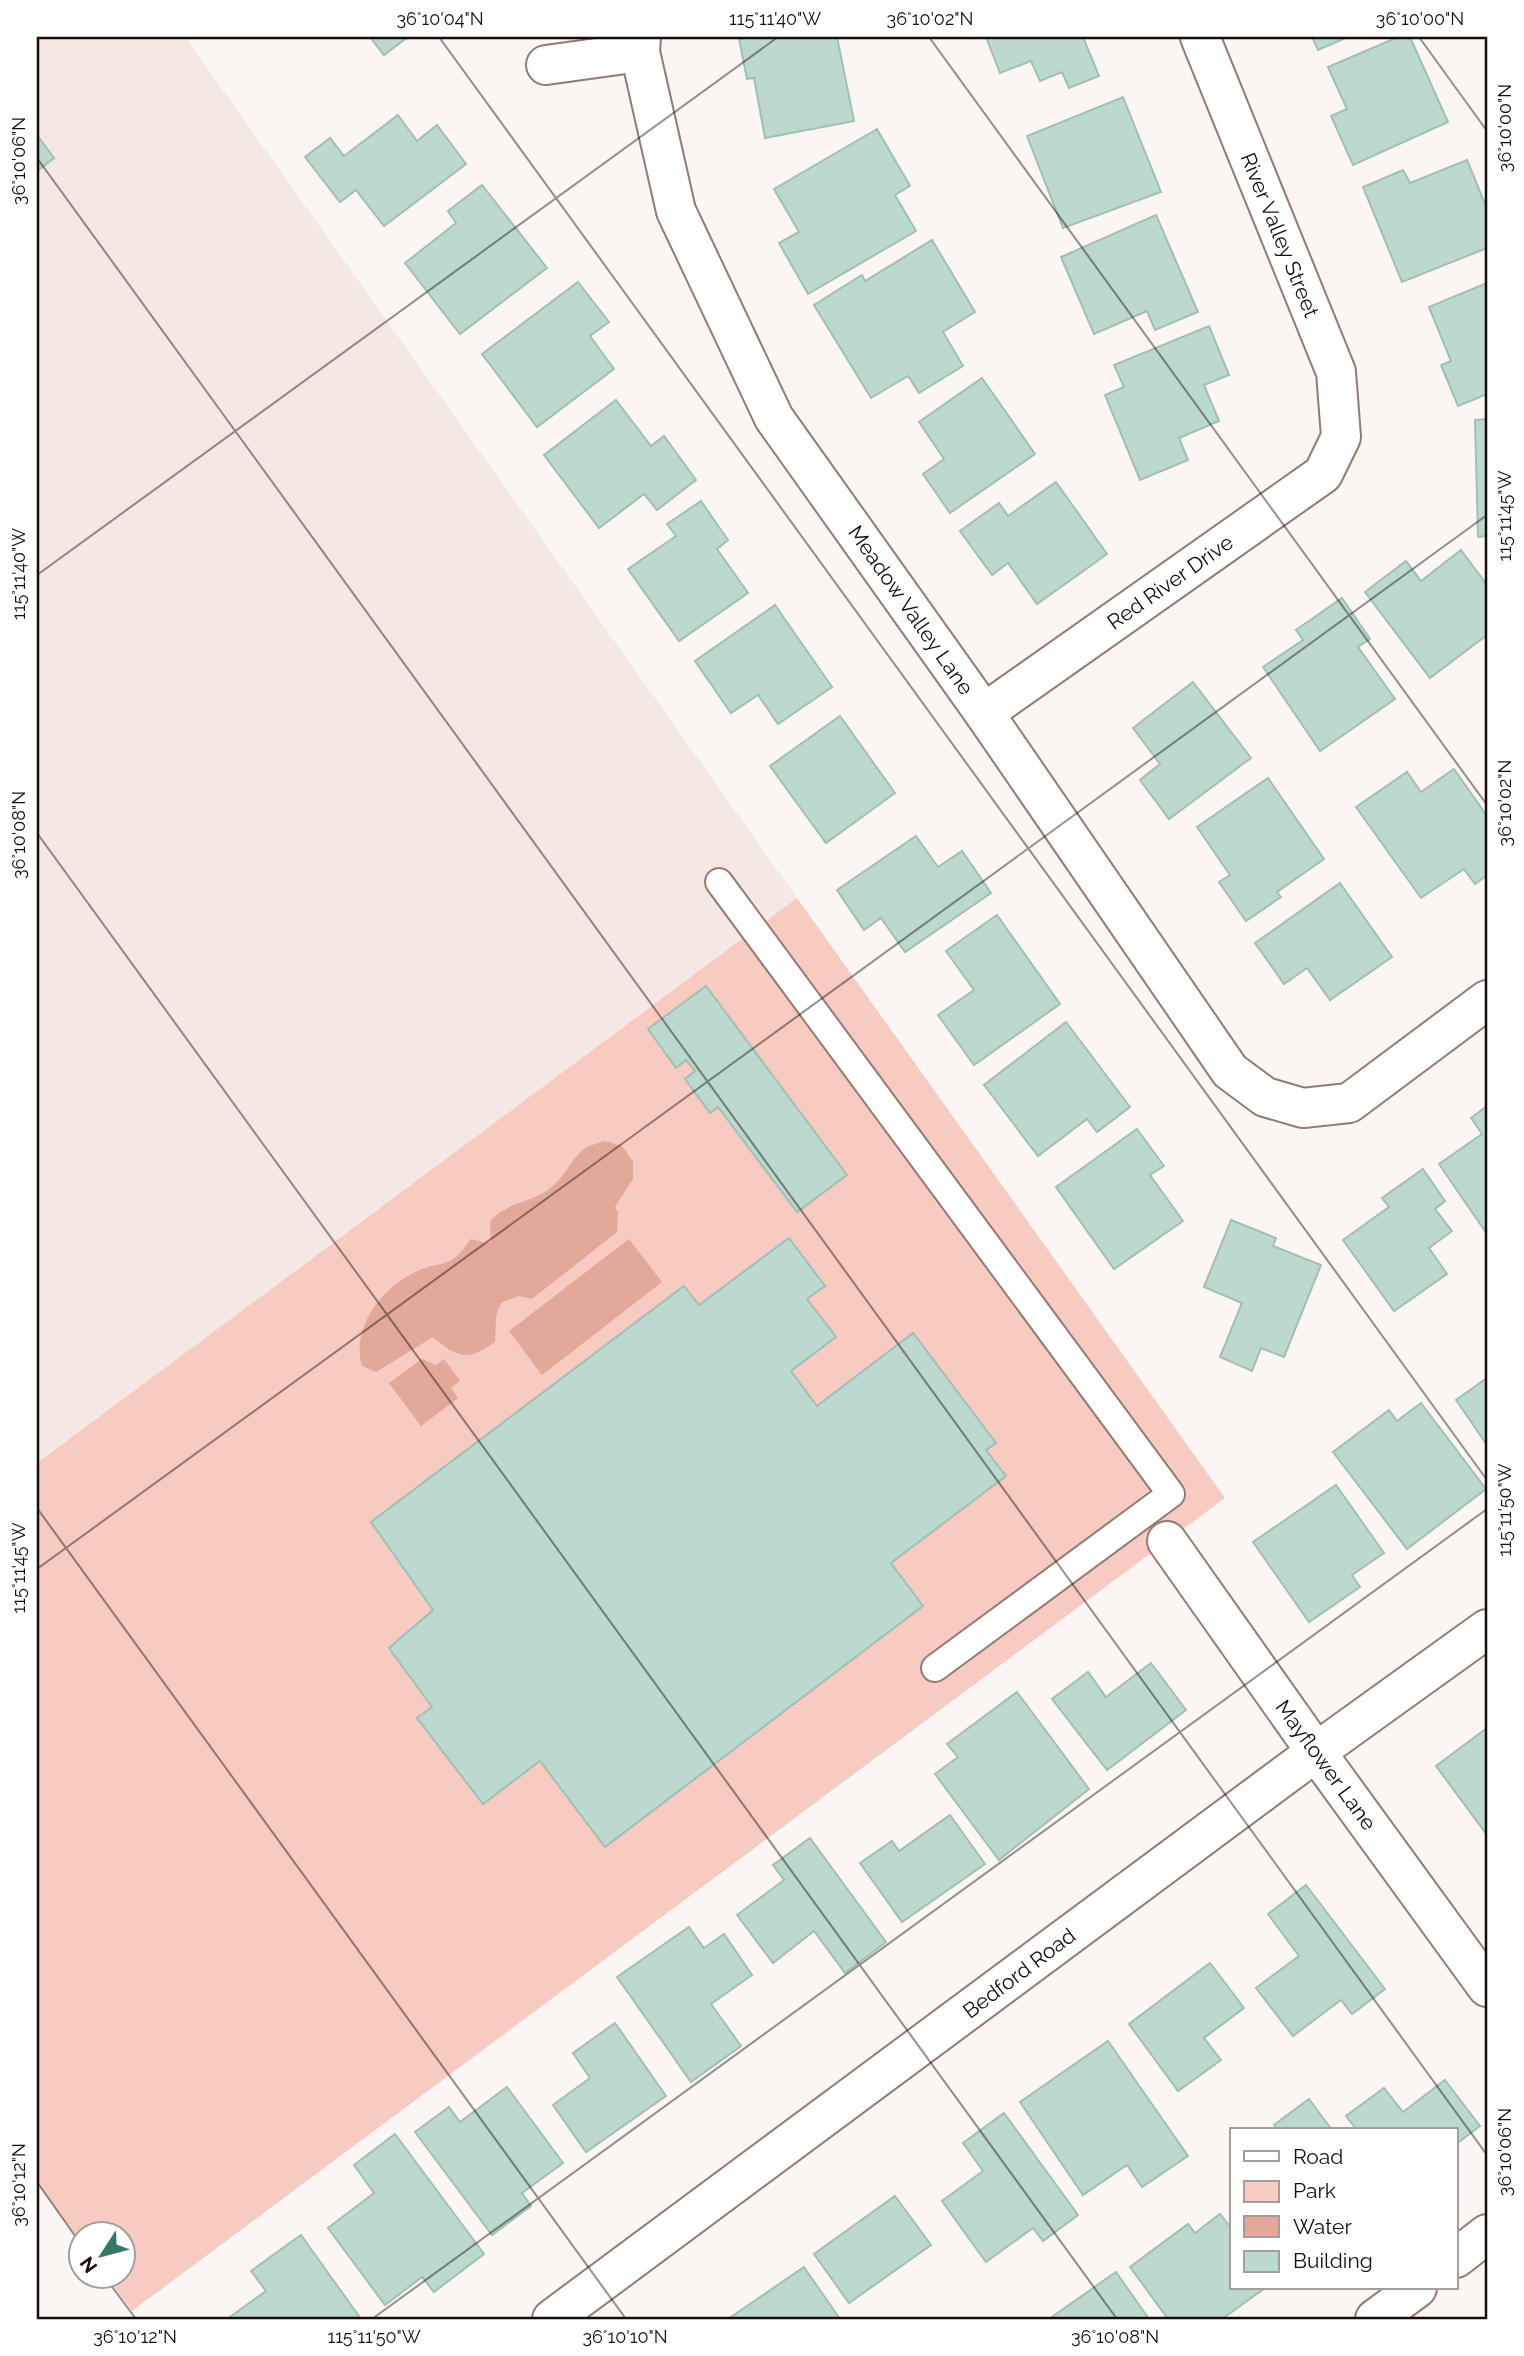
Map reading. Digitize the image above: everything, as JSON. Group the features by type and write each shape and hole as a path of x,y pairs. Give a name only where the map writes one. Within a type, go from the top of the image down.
{"street":[{"name":"River Valley Street","path":"1200,37 1336,372 1341,437"},
{"path":"546,65 640,44"},
{"name":"Meadow Valley Lane","path":"640,44 676,211 774,418 984,713 1230,1071 1265,1097 1303,1108 1349,1103 1487,1000"},
{"name":"Red River Drive","path":"984,713 1323,474 1341,437"},
{"name":"Mayflower Lane","path":"1156,1526 1487,1987"},
{"name":"Bedford Road","path":"552,2319 1316,1752 1487,1629"},
{"path":"1458,2256 1487,2234"},
{"path":"1375,2319 1414,2290"}],"lane":[{"path":"719,882 1171,1494 1156,1526 935,1668"}],"shaded area":[{"path":"37,37 185,37 797,898 37,1463"}],"green space":[{"path":"797,898 1225,1498 132,2311 116,2290 136,2290 136,2220 66,2220 66,2223 37,2183 37,1463"}],"water":[{"path":"605,1141 622,1146 633,1162 633,1179 615,1207 618,1212 617,1232 532,1299 518,1296 501,1303 496,1316 495,1342 485,1348 470,1355 463,1355 450,1350 433,1337 376,1372 362,1366 361,1336 366,1321 384,1295 396,1284 422,1269 453,1259 471,1239 491,1242 490,1221 496,1215 548,1190 584,1149"},
{"path":"629,1239 662,1282 542,1375 509,1331"},
{"path":"422,1359 436,1365 444,1359 460,1381 451,1388 458,1398 421,1426 389,1383"}],"building":[{"path":"370,37 408,37 384,55"},
{"path":"837,37 854,121 765,138 754,78 747,79 739,39"},
{"path":"986,37 1083,37 1099,76 1069,88 1062,72 1040,81 1031,61 1000,73"},
{"path":"1312,37 1348,37 1318,50"},
{"path":"1398,37 1410,37 1448,122 1353,165 1331,116 1347,109 1328,67"},
{"path":"1123,97 1161,192 1063,228 1027,136"},
{"path":"398,115 417,141 437,125 466,164 384,226 356,190 340,202 305,157 330,138 344,156"},
{"path":"877,129 910,186 895,195 916,231 808,294 779,243 799,232 774,189"},
{"path":"37,135 54,158 37,171"},
{"path":"1467,160 1487,209 1487,248 1402,282 1363,187 1403,170 1410,183"},
{"path":"482,185 547,268 460,334 405,263 456,223 448,211"},
{"path":"1156,215 1198,312 1155,330 1147,311 1094,334 1061,257"},
{"path":"932,240 975,312 943,332 963,366 919,393 908,376 871,398 814,305 862,275 865,281"},
{"path":"578,282 609,322 590,336 614,369 537,427 482,354"},
{"path":"1487,283 1487,394 1458,406 1441,365 1451,361 1429,307"},
{"path":"1209,326 1229,375 1204,385 1219,421 1179,438 1188,460 1140,480 1105,395 1124,387 1114,365"},
{"path":"982,378 1035,454 950,513 923,474 944,459 919,422"},
{"path":"616,400 651,446 664,436 696,480 657,510 644,494 599,528 544,455"},
{"path":"1487,419 1487,536 1478,537 1475,420"},
{"path":"1056,482 1107,554 1037,604 1008,563 992,575 960,531 999,503 1008,516"},
{"path":"701,501 728,540 717,549 748,593 679,641 628,569 676,536 667,524"},
{"path":"1461,550 1487,585 1487,635 1430,678 1365,592 1406,561 1421,581"},
{"path":"1342,598 1370,639 1358,647 1395,699 1320,751 1263,667 1303,640 1296,630"},
{"path":"775,605 832,687 778,724 758,695 731,713 695,661"},
{"path":"1193,682 1251,758 1169,819 1140,780 1160,764 1133,728"},
{"path":"840,716 895,793 826,843 770,766"},
{"path":"1454,769 1487,816 1487,875 1475,884 1464,869 1421,898 1356,807 1407,772 1421,792"},
{"path":"1268,778 1324,859 1277,892 1281,897 1246,921 1219,882 1230,875 1197,827"},
{"path":"916,836 938,867 962,851 991,893 905,952 881,918 864,930 837,890"},
{"path":"1340,883 1392,957 1330,1000 1307,968 1284,984 1255,943"},
{"path":"997,915 1060,1004 974,1065 938,1015 974,990 946,951"},
{"path":"706,986 847,1175 797,1212 718,1107 710,1113 685,1079 695,1071 686,1060 676,1068 648,1029"},
{"path":"1066,1022 1130,1107 1097,1132 1087,1119 1038,1156 984,1085"},
{"path":"1487,1106 1487,1234 1439,1164 1482,1134 1471,1118"},
{"path":"1137,1129 1164,1166 1150,1175 1183,1221 1114,1269 1056,1187"},
{"path":"1423,1169 1445,1201 1435,1209 1452,1231 1429,1248 1447,1274 1394,1311 1343,1240 1389,1207 1382,1198"},
{"path":"1231,1220 1276,1238 1273,1246 1321,1265 1284,1357 1261,1348 1252,1371 1220,1357 1242,1303 1204,1287"},
{"path":"789,1238 825,1286 807,1299 836,1337 791,1371 817,1406 913,1333 996,1443 986,1450 1006,1476 891,1563 923,1606 605,1847 540,1761 483,1804 417,1718 432,1707 389,1648 433,1610 371,1522 684,1286 699,1305"},
{"path":"1487,1378 1487,1445 1456,1400"},
{"path":"1421,1403 1486,1489 1407,1549 1333,1452 1389,1410 1397,1421"},
{"path":"1336,1485 1384,1553 1352,1575 1360,1587 1309,1622 1253,1542"},
{"path":"1151,1663 1186,1710 1107,1770 1052,1699 1088,1672 1106,1697"},
{"path":"1017,1692 1089,1789 999,1860 935,1774 958,1757 947,1744"},
{"path":"1487,1728 1487,1835 1436,1766"},
{"path":"950,1815 985,1864 902,1922 860,1863 892,1841 899,1851"},
{"path":"810,1838 886,1942 845,1973 814,1931 773,1963 737,1915 784,1880 773,1865"},
{"path":"1306,1885 1385,1989 1352,2014 1341,2000 1293,2036 1256,1988 1299,1956 1268,1914"},
{"path":"689,1927 704,1948 724,1934 752,1975 711,2004 741,2046 691,2082 617,1977"},
{"path":"1210,1963 1244,2008 1204,2038 1221,2060 1178,2091 1129,2024"},
{"path":"615,2023 666,2096 586,2152 553,2105 590,2078 573,2053"},
{"path":"1108,2041 1188,2156 1142,2187 1127,2165 1083,2195 1020,2102"},
{"path":"1445,2080 1480,2126 1458,2142 1458,2128 1355,2128 1346,2116 1384,2088 1403,2112"},
{"path":"507,2087 563,2163 522,2193 531,2206 492,2235 415,2132 449,2107 460,2122"},
{"path":"1309,2099 1331,2128 1276,2128 1274,2125"},
{"path":"1004,2113 1078,2215 1043,2241 1033,2228 986,2262 942,2201 983,2171 963,2143"},
{"path":"395,2134 484,2254 434,2292 422,2277 385,2305 328,2228 374,2193 354,2165"},
{"path":"895,2196 931,2245 849,2303 814,2254"},
{"path":"1220,2214 1230,2226 1230,2290 1262,2290 1222,2319 1168,2319 1130,2267 1188,2224 1195,2233"},
{"path":"301,2235 361,2319 227,2319 266,2291 251,2271"},
{"path":"804,2267 840,2319 728,2319"},
{"path":"1116,2272 1149,2319 1049,2319"}]}
